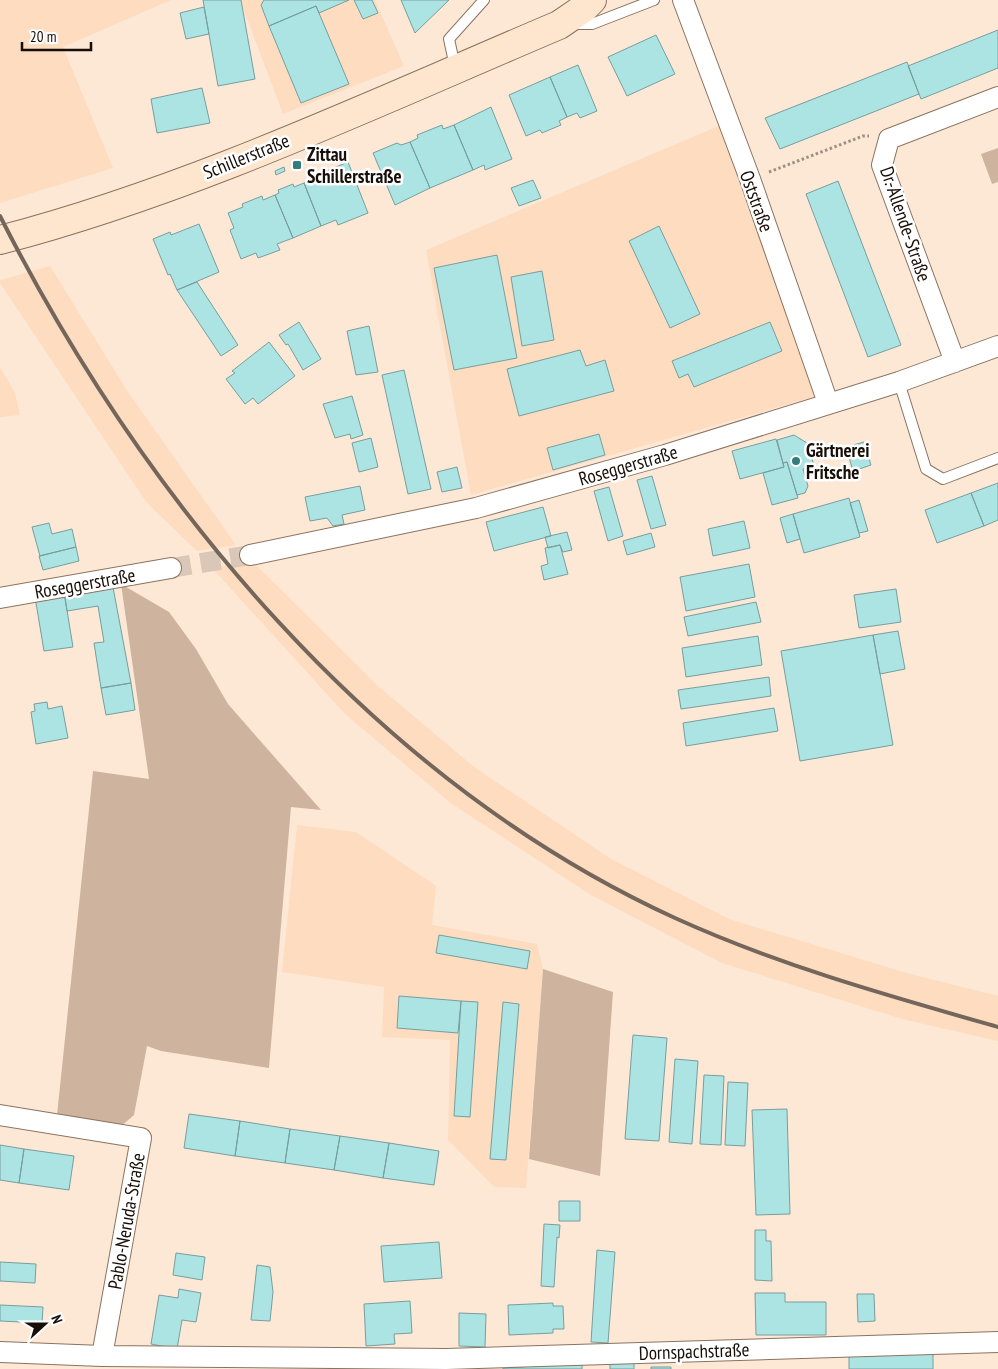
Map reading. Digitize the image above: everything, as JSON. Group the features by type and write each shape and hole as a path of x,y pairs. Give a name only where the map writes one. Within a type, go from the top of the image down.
{"main road":[{"name":"Schillerstraße","path":"0,240 69,222 218,168 559,25 584,8 592,0"}],"street":[{"name":"Oststraße","path":"682,0 750,180 828,403"},
{"name":"Dr.-Allende-Straße","path":"955,362 882,165 889,139 998,97"},
{"name":"Roseggerstraße","path":"250,555 476,508 665,455 898,382 998,346"},
{"name":"Roseggerstraße","path":"0,598 171,568"},
{"name":"Pablo-Neruda-Straße","path":"0,1115 140,1138 102,1356"},
{"name":"Dornspachstraße","path":"0,1352 102,1356 446,1359 998,1342"}],"lane":[{"path":"456,69 449,39 484,0"},
{"path":"559,25 592,24 654,0"},
{"path":"898,382 926,469 943,479 998,458"}],"path":[{"path":"788,164 863,136 889,139"}],"shaded area":[{"path":"0,0 171,0 63,47 113,168 0,203"},
{"path":"240,0 375,0 404,66 283,114"},
{"path":"721,125 817,396 471,495 426,250"},
{"path":"998,148 998,182 992,184 981,154"},
{"path":"50,266 128,392 236,545 197,551 147,503 0,283 0,280"},
{"path":"0,367 15,393 20,415 0,417"},
{"path":"252,561 378,686 474,767 611,859 729,919 910,974 998,996 998,1041 902,1019 722,963 591,895 452,804 345,714 212,568"},
{"path":"121,584 169,612 196,649 228,704 321,810 291,807 269,1068 161,1051 147,1046 134,1115 120,1127 57,1115 93,771 149,779"},
{"path":"297,825 356,832 436,886 432,925 537,944 543,969 526,1188 494,1187 448,1140 450,1040 382,1037 384,987 282,972"},
{"path":"543,969 613,992 600,1176 529,1159"}],"building":[{"path":"203,0 241,0 255,79 218,86"},
{"path":"264,0 349,0 319,13 316,6 269,26 261,5"},
{"path":"354,0 372,0 378,13 363,19"},
{"path":"401,0 449,0 415,33"},
{"path":"316,6 349,84 301,103 269,26"},
{"path":"204,7 209,34 186,39 180,13"},
{"path":"998,30 998,68 921,99 908,66"},
{"path":"656,35 675,74 627,96 608,57"},
{"path":"907,62 919,94 780,149 765,118"},
{"path":"578,65 597,111 580,118 577,113 567,117 550,77"},
{"path":"550,77 567,117 559,121 561,125 542,133 540,130 526,136 509,95"},
{"path":"202,88 210,123 157,133 151,99"},
{"path":"491,107 512,159 485,170 484,165 473,170 454,125"},
{"path":"442,125 443,129 454,125 473,170 430,188 410,142 418,138 417,135"},
{"path":"410,142 430,188 395,205 373,153 397,143 401,145"},
{"path":"348,162 368,213 338,225 336,220 321,226 304,183 313,179 312,177"},
{"path":"284,167 285,171 276,175 275,171"},
{"path":"533,180 541,198 519,206 511,188"},
{"path":"838,181 901,345 868,357 806,194"},
{"path":"304,183 321,226 293,238 275,195 279,193 278,190 293,184 294,187"},
{"path":"275,195 293,238 277,244 280,250 258,258 256,253 241,259 230,230 234,228 228,213 243,207 242,204 262,196 263,200"},
{"path":"199,224 219,272 177,290 170,274 168,275 153,239 170,232 171,235"},
{"path":"659,226 700,314 670,328 629,241"},
{"path":"497,255 517,358 454,370 434,268"},
{"path":"542,271 554,340 522,346 511,277"},
{"path":"197,282 238,345 221,356 177,290"},
{"path":"299,322 321,359 303,370 288,344 286,345 279,335"},
{"path":"770,322 782,351 694,387 688,374 679,378 672,361"},
{"path":"369,326 378,372 356,375 347,331"},
{"path":"269,342 295,376 258,404 253,398 245,404 226,379 235,373 232,371"},
{"path":"580,350 586,366 605,360 614,391 519,416 507,369"},
{"path":"404,370 431,489 408,494 382,375"},
{"path":"352,396 363,435 351,439 350,434 335,438 323,404"},
{"path":"599,434 605,455 553,470 547,448"},
{"path":"794,435 807,443 814,465 803,469 808,486 805,493 797,495 787,462 783,463 777,440"},
{"path":"371,438 378,467 359,472 352,443"},
{"path":"776,439 784,467 740,479 732,451"},
{"path":"864,442 871,465 853,471 846,447"},
{"path":"787,462 798,498 772,505 763,473 784,467 783,463"},
{"path":"457,467 462,488 442,492 437,472"},
{"path":"652,476 666,525 651,529 637,480"},
{"path":"998,483 998,520 984,526 971,493"},
{"path":"360,486 365,510 342,515 344,524 333,526 327,518 310,521 305,497"},
{"path":"609,487 623,536 608,541 594,491"},
{"path":"971,493 984,526 937,543 925,510"},
{"path":"849,498 860,537 804,553 793,514"},
{"path":"859,500 868,531 859,533 850,503"},
{"path":"543,507 551,536 494,551 486,522"},
{"path":"793,514 800,539 787,543 780,518"},
{"path":"744,521 750,548 713,556 708,529"},
{"path":"49,523 52,534 72,529 76,547 40,556 32,527"},
{"path":"567,532 572,550 563,552 560,545 548,548 545,537"},
{"path":"651,533 655,547 627,555 623,541"},
{"path":"560,545 568,574 544,580 541,566 548,564 545,548"},
{"path":"76,547 79,561 43,570 39,556"},
{"path":"749,564 755,597 686,611 680,577"},
{"path":"112,582 131,683 101,688 94,643 104,642 98,606 67,611 64,592"},
{"path":"896,589 901,622 859,628 854,595"},
{"path":"64,592 73,647 44,651 35,597"},
{"path":"756,602 761,622 688,636 684,617"},
{"path":"898,631 905,669 880,674 873,635"},
{"path":"873,635 893,745 800,761 781,651"},
{"path":"758,636 762,665 686,677 682,648"},
{"path":"769,677 771,696 681,709 678,690"},
{"path":"131,683 135,710 106,715 101,688"},
{"path":"47,702 48,709 62,706 68,738 36,744 31,712 35,711 34,704"},
{"path":"774,708 778,731 686,746 683,723"},
{"path":"439,935 530,951 527,969 436,953"},
{"path":"399,996 461,1001 458,1033 397,1028"},
{"path":"461,1001 478,1002 470,1117 454,1116"},
{"path":"503,1002 519,1004 506,1160 490,1159"},
{"path":"633,1035 667,1038 659,1141 625,1139"},
{"path":"675,1059 698,1061 692,1144 669,1142"},
{"path":"704,1075 724,1076 721,1145 700,1144"},
{"path":"728,1082 748,1083 745,1146 725,1145"},
{"path":"787,1109 790,1214 756,1215 752,1110"},
{"path":"189,1114 240,1121 235,1156 184,1148"},
{"path":"240,1121 290,1129 285,1163 235,1156"},
{"path":"290,1129 340,1136 334,1170 285,1163"},
{"path":"340,1136 389,1143 383,1178 334,1170"},
{"path":"389,1143 439,1151 434,1185 383,1178"},
{"path":"0,1145 24,1149 19,1183 0,1180"},
{"path":"24,1149 74,1156 69,1190 19,1183"},
{"path":"559,1201 580,1201 580,1221 559,1221"},
{"path":"544,1224 560,1225 559,1238 557,1237 554,1287 541,1286"},
{"path":"755,1230 766,1230 766,1241 771,1241 772,1281 755,1280"},
{"path":"439,1242 442,1278 384,1282 381,1246"},
{"path":"597,1250 615,1252 608,1343 591,1342"},
{"path":"176,1253 205,1257 202,1280 173,1275"},
{"path":"0,1262 36,1264 35,1283 0,1281"},
{"path":"257,1265 270,1267 273,1292 270,1321 251,1320"},
{"path":"179,1289 201,1293 196,1322 182,1320 177,1349 151,1344 159,1295 178,1298"},
{"path":"755,1293 785,1293 785,1302 826,1302 826,1335 756,1335"},
{"path":"857,1294 874,1294 875,1321 858,1322"},
{"path":"410,1301 412,1333 394,1334 395,1344 366,1346 364,1304"},
{"path":"553,1303 553,1306 563,1306 564,1329 553,1329 553,1333 509,1335 508,1305"},
{"path":"0,1305 43,1307 42,1323 0,1321"},
{"path":"459,1313 486,1314 485,1347 459,1346"},
{"path":"933,1351 933,1369 849,1369 849,1352"},
{"path":"634,1361 634,1369 610,1369 610,1362"},
{"path":"582,1363 582,1369 503,1369 503,1368"},
{"path":"651,1367 671,1367 671,1369 651,1369"}],"tunnel":[{"path":"171,568 250,555"}],"railway":[{"path":"0,216 59,323 125,428 199,529 280,624 369,712 464,791 566,860 675,918 794,965 998,1027"}],"place":[{"name":"Zittau Schillerstraße","path":"297,165"},
{"name":"Gärtnerei Fritsche","path":"796,461"}]}
